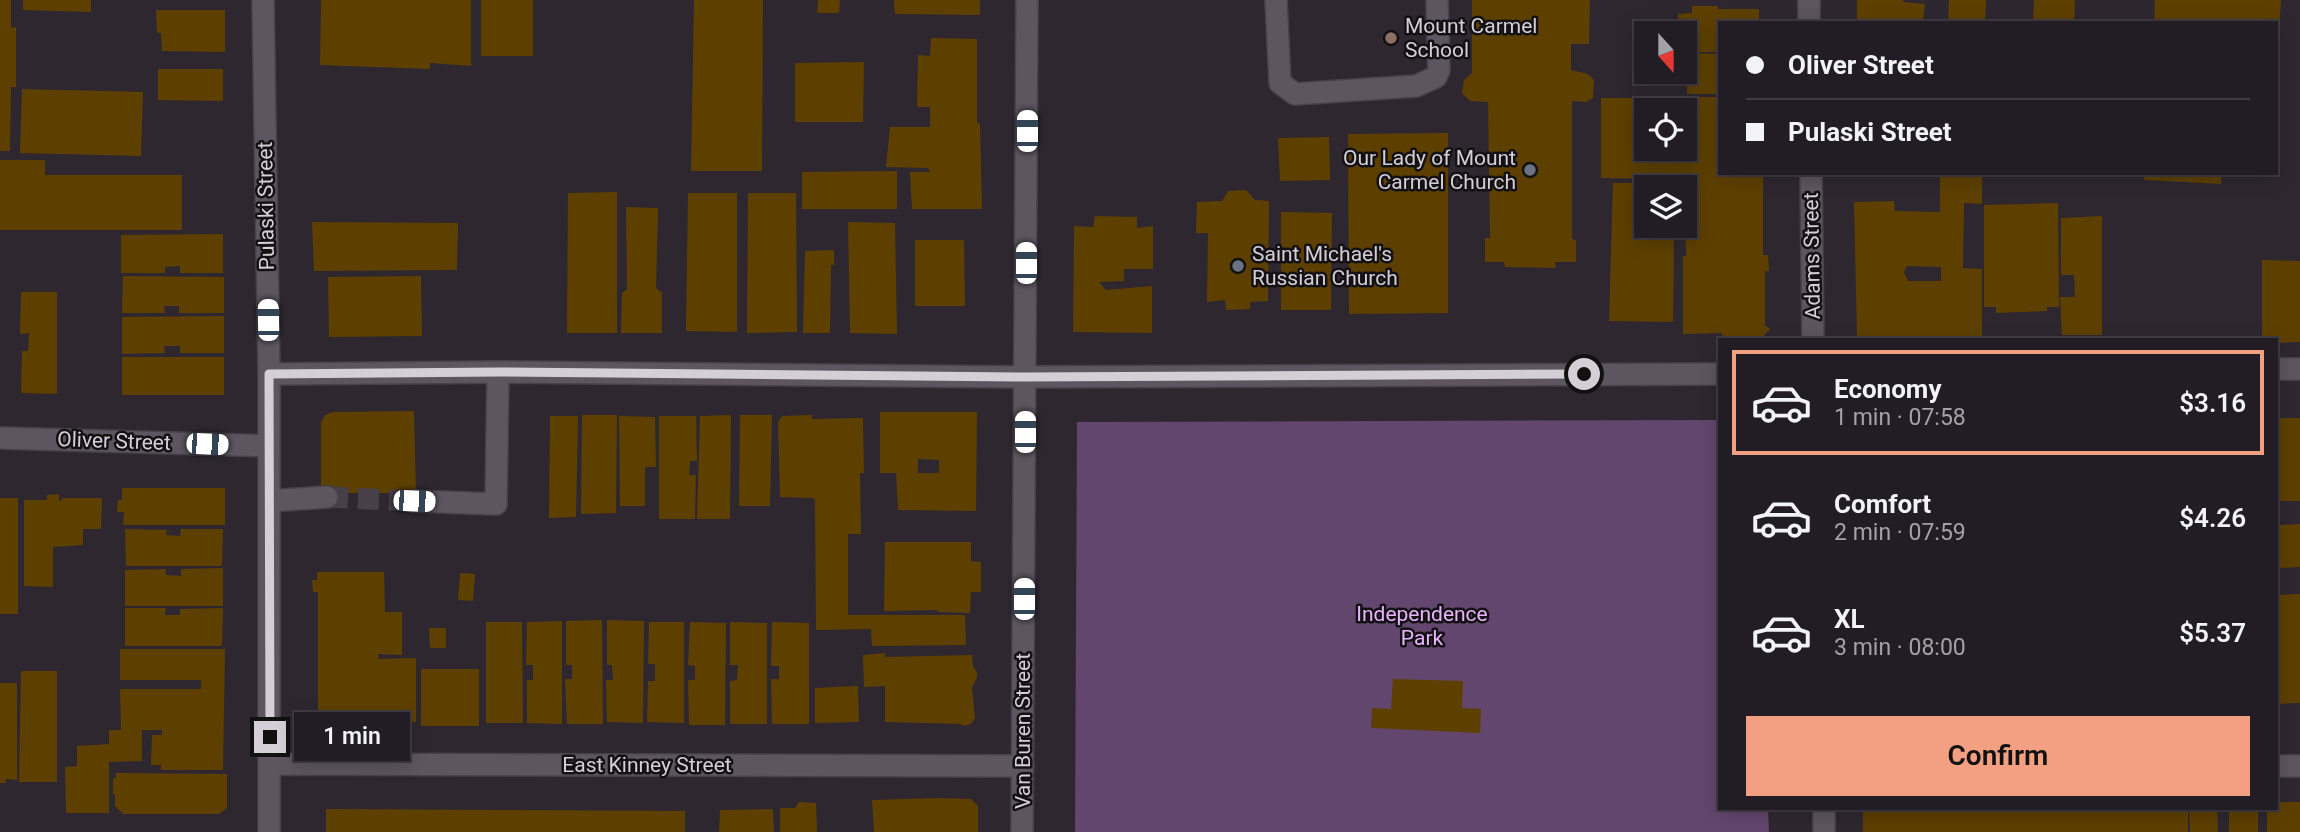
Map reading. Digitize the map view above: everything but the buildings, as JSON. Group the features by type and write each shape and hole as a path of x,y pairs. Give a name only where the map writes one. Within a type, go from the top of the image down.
{"street":[{"name":"Pulaski Street","path":"263,0 269,374 269,832"},
{"name":"Van Buren Street","path":"1023,832 1027,0"},
{"path":"1276,0 1280,83 1295,94 1416,86 1436,77 1439,70 1437,0"},
{"path":"1809,0 1809,21"},
{"name":"Adams Street","path":"1811,175 1812,338"},
{"path":"2278,369 2300,369"},
{"path":"414,501 496,504 498,372"},
{"path":"269,374 498,372 1025,377 1718,374"},
{"name":"Oliver Street","path":"0,438 269,446"},
{"path":"269,500 327,497"},
{"name":"East Kinney Street","path":"270,764 1023,766"},
{"path":"2278,766 2300,766"},
{"path":"1824,810 1824,832"}],"green space":[{"name":"Independence Park","path":"1718,420 1718,810 1768,810 1769,832 1075,832 1077,422"}],"tunnel":[{"path":"327,497 414,501"}],"place":[{"name":"Mount Carmel School","path":"1391,38"},
{"name":"Our Lady of Mount Carmel Church","path":"1530,170"},
{"name":"Saint Michael's Russian Church","path":"1238,266"}],"route":[{"path":"270,737 269,374 498,372 1025,377 1584,374"}]}
